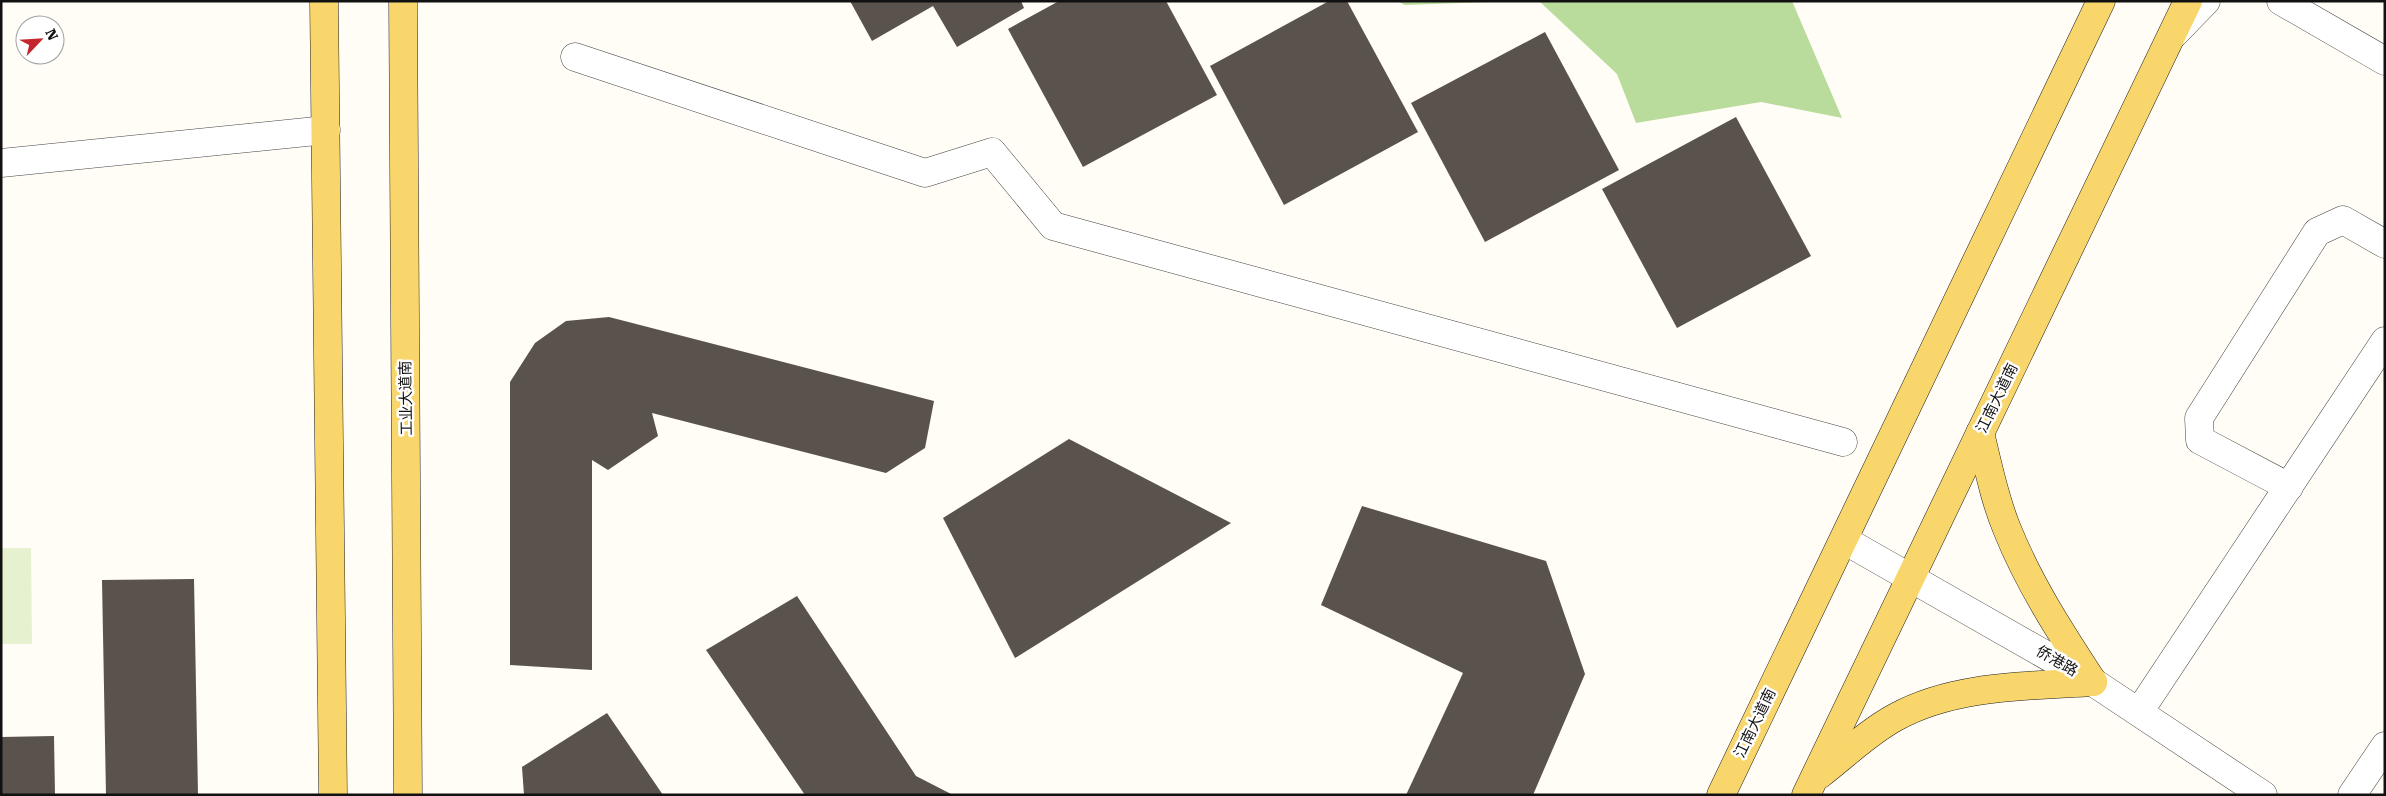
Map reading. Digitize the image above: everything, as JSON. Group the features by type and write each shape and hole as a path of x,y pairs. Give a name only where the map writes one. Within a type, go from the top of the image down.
{"main road":[{"path":"324,1 333,795"},
{"name":"工业大道南","path":"403,1 408,795"},
{"name":"江南大道南","path":"1721,795 2101,1"},
{"name":"江南大道南","path":"1810,787 2188,1"},
{"path":"1810,787 1895,717 1932,700 1979,692 2093,682 2058,629 2019,557 1996,495 1980,433"}],"street":[{"path":"2171,38 2206,1"},
{"path":"2281,1 2385,61"},
{"path":"574,57 925,173 992,152 1053,226 1843,442"},
{"path":"1,163 326,130"},
{"path":"2289,487 2200,440 2199,418 2317,232 2344,220 2385,244"},
{"path":"2140,712 2385,341"},
{"name":"侨港路","path":"1844,540 2093,682 2263,795"},
{"path":"2352,795 2385,746"}],"green space":[{"path":"1397,1 1516,1 1405,5"},
{"path":"1539,1 1792,1 1842,118 1761,102 1636,123 1617,74"},
{"path":"1,548 31,548 32,644 1,644"}],"building":[{"path":"850,1 1021,1 1024,8 957,47 933,6 872,41"},
{"path":"1059,1 1166,1 1217,95 1083,167 1008,29"},
{"path":"1329,1 1347,1 1418,132 1284,205 1210,66"},
{"path":"1545,32 1619,170 1485,242 1411,103"},
{"path":"1736,117 1811,256 1677,328 1602,189"},
{"path":"609,317 934,401 925,448 886,473 652,413 658,436 608,470 592,460 592,670 510,665 510,382 535,343 566,321"},
{"path":"1069,439 1231,523 1015,658 943,518"},
{"path":"1362,506 1546,561 1585,674 1533,795 1406,795 1463,673 1321,605"},
{"path":"194,579 198,795 106,795 102,580"},
{"path":"797,596 916,776 953,795 805,795 706,650"},
{"path":"607,713 663,795 524,795 522,767"},
{"path":"54,736 55,795 1,795 1,737"}]}
